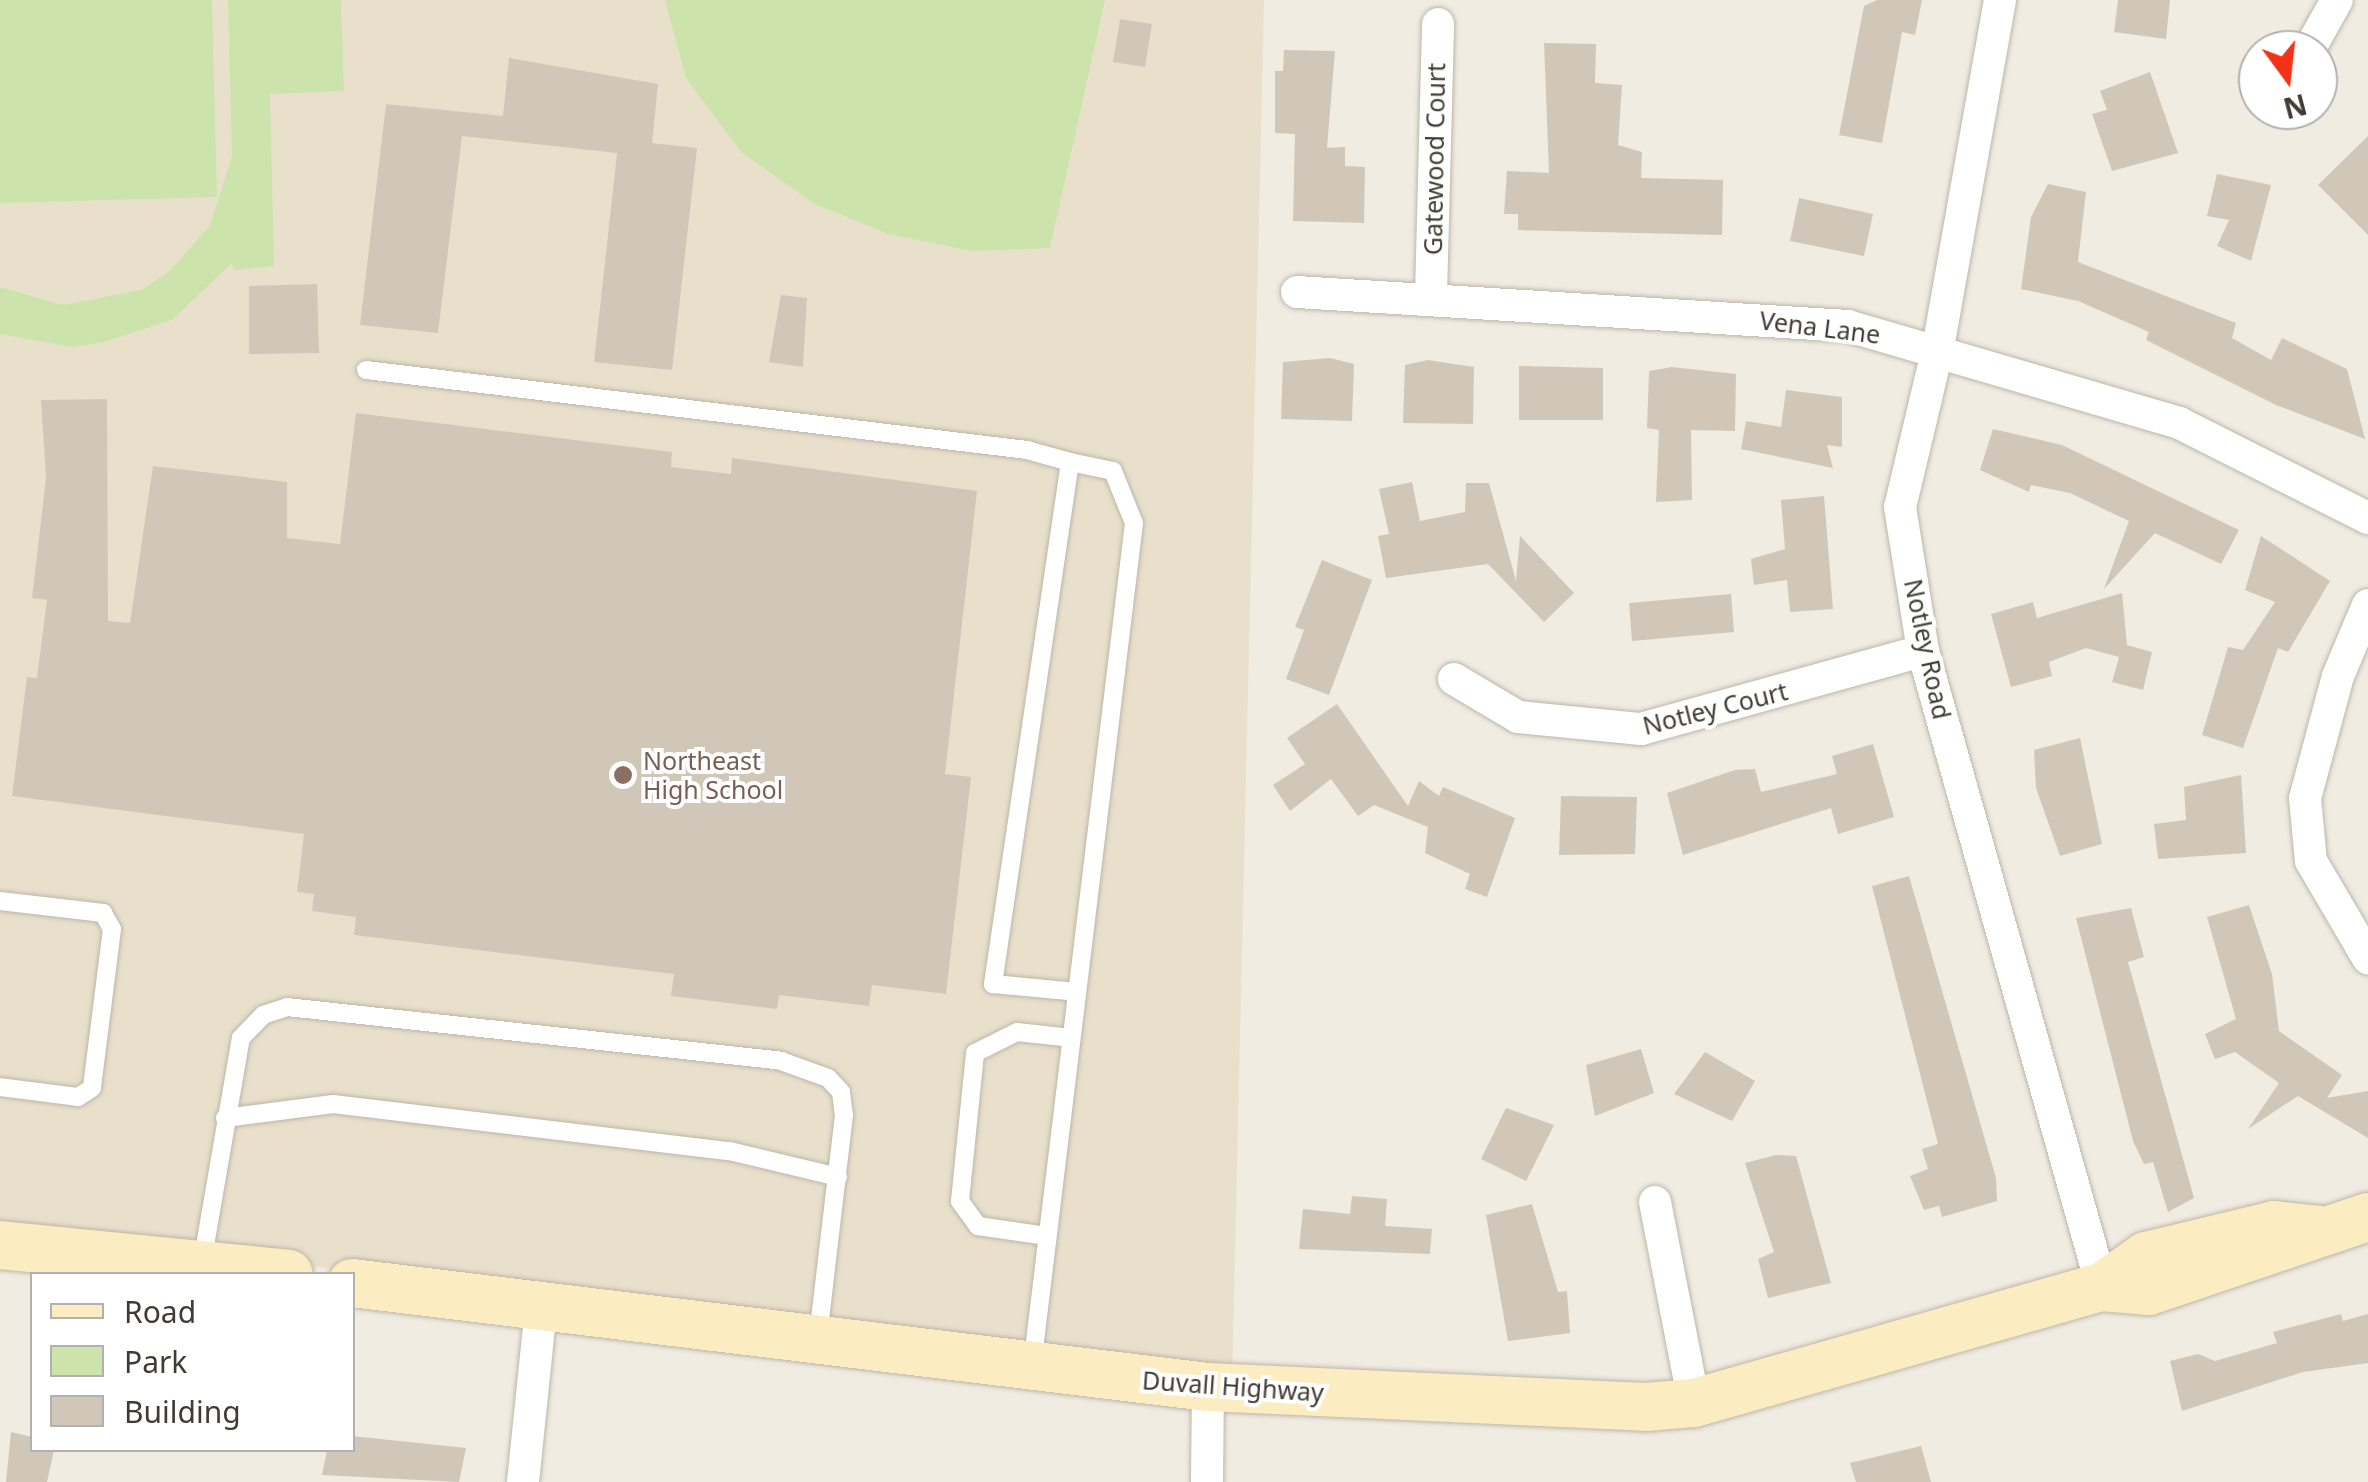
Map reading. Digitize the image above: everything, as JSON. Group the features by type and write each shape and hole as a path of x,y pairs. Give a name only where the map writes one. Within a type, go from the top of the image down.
{"street":[{"name":"Notley Road","path":"2000,0 1938,348 1900,507 1923,651 2102,1287"},
{"path":"2320,30 2336,0"},
{"name":"Gatewood Court","path":"1431,294 1438,24"},
{"name":"Vena Lane","path":"1297,292 1431,294 1848,326 1938,348 2179,424 2368,518"},
{"path":"2368,606 2338,676 2305,798 2310,862 2368,958"},
{"name":"Notley Court","path":"1454,680 1518,717 1640,729 1923,651"},
{"path":"1656,1202 1694,1403"},
{"name":"Duvall Highway","path":"355,1283 1208,1388 1694,1403 2102,1287 2146,1256 2274,1226 2319,1230 2368,1216"},
{"path":"0,1245 274,1272"},
{"path":"523,1482 542,1309"},
{"path":"1207,1482 1208,1388"}],"lane":[{"path":"366,370 1027,450 1113,471 1134,522 1032,1367"},
{"path":"1070,462 993,984 1077,992"},
{"path":"0,901 103,912 112,929 92,1088 78,1096 0,1087"},
{"path":"202,1263 241,1038 264,1015 286,1006 806,1067 841,1092 838,1178 818,1342"},
{"path":"1048,1236 978,1226 960,1201 975,1052 1017,1032 1071,1038"},
{"path":"225,1118 332,1104 730,1151 838,1178"}],"shaded area":[{"name":"Northeast High School","path":"0,0 1264,0 1232,1381 0,1227"}],"green space":[{"path":"0,0 212,0 217,197 0,203"},
{"path":"228,0 341,0 344,91 270,94 274,266 234,270 232,263 172,320 105,342 73,347 0,334 0,287 63,305 141,290 170,271 210,225 232,156"},
{"path":"665,0 1105,0 1050,248 972,251 888,234 815,204 742,153 686,78"}],"building":[{"path":"1877,0 1922,0 1915,35 1902,32 1882,143 1839,135 1864,6"},
{"path":"2118,0 2170,0 2166,39 2114,32"},
{"path":"1120,19 1152,24 1145,67 1113,62"},
{"path":"1544,43 1596,44 1595,83 1622,85 1618,145 1642,152 1641,178 1723,180 1722,235 1518,230 1518,214 1504,214 1507,171 1549,173"},
{"path":"1284,50 1335,51 1327,148 1345,147 1345,166 1365,167 1364,223 1293,221 1295,134 1275,133 1275,71 1283,71"},
{"path":"509,58 658,84 652,143 697,148 672,370 594,362 617,153 462,136 438,333 360,325 386,104 503,116"},
{"path":"2150,72 2178,153 2112,171 2092,114 2107,110 2100,91"},
{"path":"2368,136 2368,235 2318,185"},
{"path":"2217,174 2271,185 2251,261 2217,246 2229,220 2207,216"},
{"path":"2048,184 2086,192 2078,262 2236,323 2232,338 2271,360 2282,338 2347,369 2365,439 2276,405 2146,340 2149,332 2078,301 2021,289 2031,217"},
{"path":"1799,198 1873,214 1864,256 1790,241"},
{"path":"317,284 319,353 249,354 249,286"},
{"path":"781,295 807,298 803,367 769,362"},
{"path":"1330,358 1354,364 1352,421 1281,419 1283,362"},
{"path":"1428,360 1474,367 1473,424 1403,423 1405,365"},
{"path":"1519,366 1603,368 1603,420 1519,420"},
{"path":"1672,367 1736,374 1735,431 1691,430 1692,500 1656,502 1659,430 1647,428 1649,371"},
{"path":"1786,390 1842,397 1842,447 1827,445 1833,468 1741,449 1746,421 1781,427"},
{"path":"107,399 108,621 130,623 153,466 287,482 287,538 340,544 356,413 672,452 671,467 731,474 732,458 977,491 945,774 971,777 946,994 872,985 869,1006 779,995 777,1009 671,996 674,974 354,935 356,917 312,911 314,894 297,892 304,834 12,796 27,677 37,678 47,600 32,598 46,478 41,400"},
{"path":"1993,429 2062,445 2239,530 2221,564 2155,533 2104,589 2129,521 2070,493 2031,485 2029,492 1980,470"},
{"path":"1412,482 1420,521 1465,512 1466,483 1489,483 1516,581 1520,536 1574,593 1544,622 1488,564 1386,578 1378,536 1389,534 1379,489"},
{"path":"1824,496 1833,609 1790,612 1787,580 1754,585 1751,559 1785,549 1781,500"},
{"path":"2261,536 2330,581 2288,652 2278,648 2243,748 2202,735 2228,647 2243,650 2275,602 2245,590"},
{"path":"1322,560 1372,580 1329,695 1286,679 1304,630 1295,627"},
{"path":"2122,593 2127,645 2152,652 2143,690 2112,682 2119,657 2086,648 2049,662 2052,676 2011,687 1991,614 2033,602 2037,618"},
{"path":"1731,594 1734,632 1632,641 1629,603"},
{"path":"1337,704 1408,806 1419,781 1439,796 1443,787 1515,818 1487,897 1465,889 1470,874 1425,853 1428,827 1374,805 1358,816 1331,779 1290,811 1273,785 1305,764 1287,738"},
{"path":"2080,738 2102,844 2060,856 2036,788 2034,750"},
{"path":"1873,744 1894,817 1838,834 1831,808 1683,855 1667,793 1735,770 1755,769 1761,792 1837,774 1832,756"},
{"path":"2241,775 2246,853 2158,859 2154,824 2186,820 2184,787"},
{"path":"1561,796 1637,797 1635,854 1559,855"},
{"path":"1909,876 1996,1178 1997,1201 1942,1217 1939,1206 1924,1210 1910,1176 1928,1169 1922,1149 1938,1144 1872,886"},
{"path":"2249,905 2272,974 2279,1031 2342,1075 2327,1098 2368,1091 2368,1138 2298,1096 2248,1129 2279,1083 2235,1052 2215,1059 2205,1034 2236,1019 2207,917"},
{"path":"2131,908 2144,957 2128,962 2194,1198 2168,1212 2153,1162 2144,1164 2133,1141 2076,918"},
{"path":"1641,1049 1654,1093 1595,1116 1586,1065"},
{"path":"1705,1052 1755,1081 1732,1121 1674,1094"},
{"path":"1506,1108 1554,1125 1526,1181 1481,1159"},
{"path":"1776,1155 1796,1156 1831,1283 1768,1298 1758,1259 1774,1252 1745,1163"},
{"path":"1352,1196 1387,1199 1385,1226 1432,1229 1430,1254 1299,1249 1303,1209 1350,1214"},
{"path":"1532,1204 1558,1292 1567,1291 1570,1333 1508,1341 1486,1215"},
{"path":"2341,1314 2343,1321 2368,1314 2368,1363 2303,1372 2182,1411 2170,1361 2198,1354 2215,1361 2277,1343 2273,1332"},
{"path":"11,1432 30,1437 30,1452 54,1452 47,1482 6,1482"},
{"path":"355,1436 466,1448 459,1482 322,1475 327,1452 355,1452"},
{"path":"1921,1446 1931,1482 1856,1482 1850,1463"}],"place":[{"name":"Northeast High School","path":"623,775"}]}
